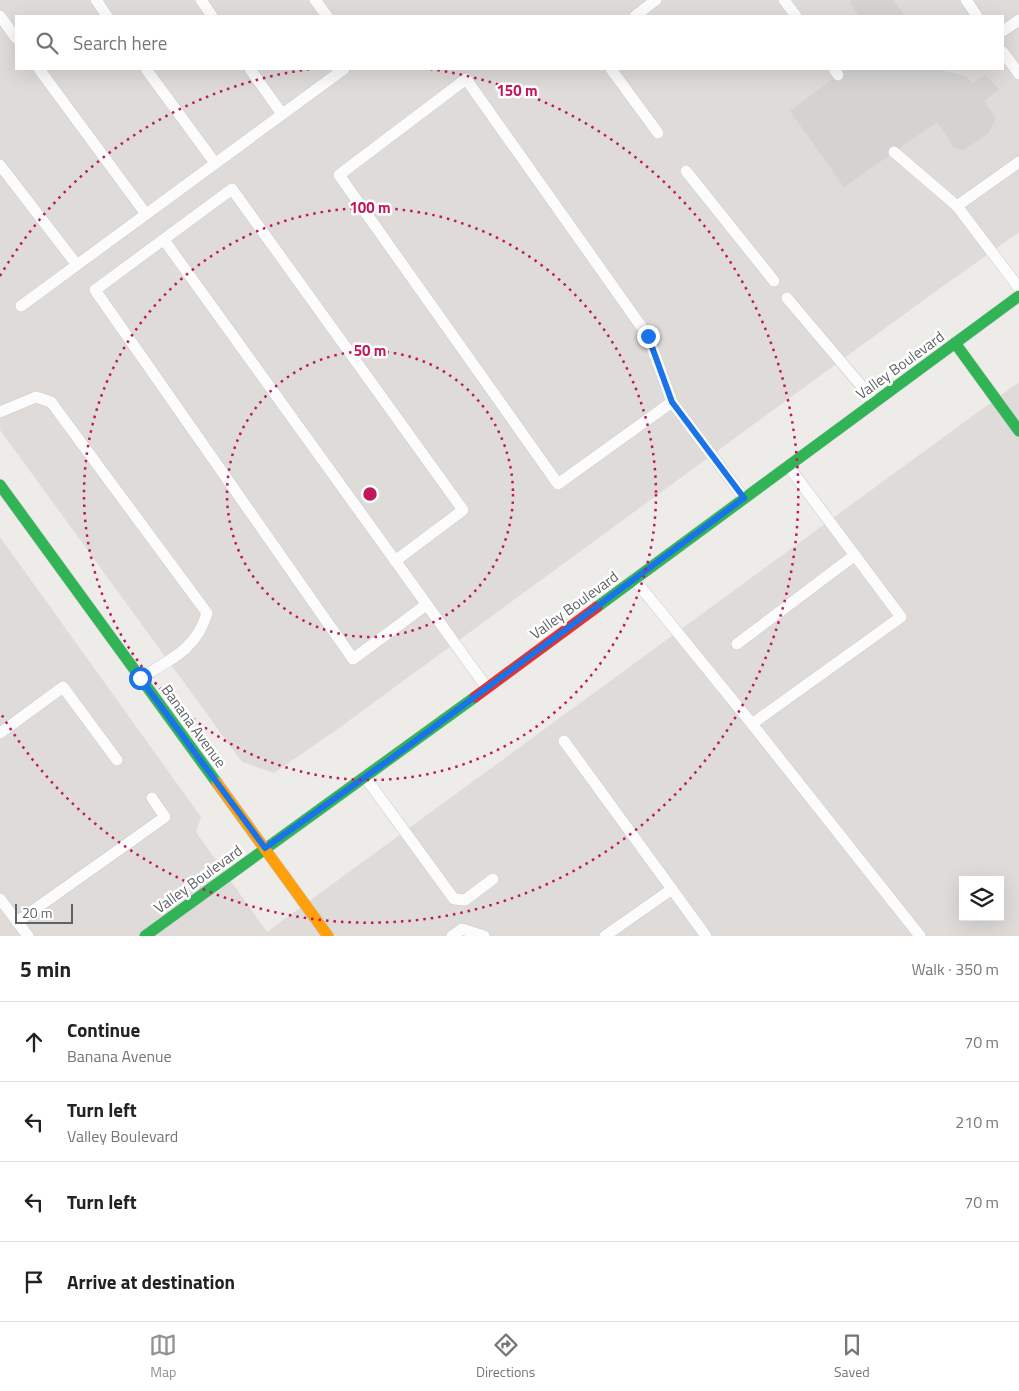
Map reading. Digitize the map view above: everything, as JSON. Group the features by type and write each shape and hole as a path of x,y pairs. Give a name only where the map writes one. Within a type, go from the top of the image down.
{"main road":[{"name":"Valley Boulevard","path":"145,936 487,688 1019,296"},
{"path":"955,343 1019,431"},
{"name":"Banana Avenue","path":"0,486 328,936"}],"lane":[{"path":"96,0 106,15"},
{"path":"201,0 211,15"},
{"path":"315,0 326,15"},
{"path":"636,15 656,0"},
{"path":"784,0 795,15"},
{"path":"966,0 976,15"},
{"path":"0,16 15,37"},
{"path":"1004,30 1019,20"},
{"path":"1004,53 1019,74"},
{"path":"40,70 146,214"},
{"path":"147,70 215,163"},
{"path":"251,70 282,114"},
{"path":"21,306 343,70"},
{"path":"612,70 658,133"},
{"path":"672,402 558,484 339,175 466,79 648,336 672,402 744,498"},
{"path":"894,152 957,206 1019,288"},
{"path":"957,206 1019,162"},
{"path":"0,165 77,265"},
{"path":"686,171 774,281"},
{"path":"395,561 463,510 232,189 95,290 353,659 426,605"},
{"path":"164,240 487,688"},
{"path":"787,298 875,402"},
{"path":"0,412 36,397 51,402 207,613 203,628 182,653 140,678"},
{"path":"752,724 901,616 788,466"},
{"path":"737,644 855,555"},
{"path":"634,580 752,724 920,936"},
{"path":"0,733 63,687 118,760"},
{"path":"564,741 706,936"},
{"path":"365,777 454,899 465,900 493,879"},
{"path":"17,922 165,817 152,798"},
{"path":"605,936 672,889"},
{"path":"0,899 28,936"},
{"path":"452,936 462,929 484,936"}],"shaded area":[{"path":"0,0 1019,0 1019,232 339,728 274,773 242,762 0,430"},
{"path":"1019,382 1019,936 0,936 0,537 201,817 196,832 267,932"}],"building":[{"path":"852,0 893,0 904,15 859,15 849,2"},
{"path":"845,70 944,70 966,76 973,83 985,75 999,89 984,101 996,118 989,133 964,150 954,148 937,122 844,187 790,111"}],"traffic: fast":[{"path":"597,607 1019,296"},
{"path":"955,343 1019,431"},
{"path":"0,485 217,783"},
{"path":"145,936 475,697"}],"traffic: slow":[{"path":"217,783 328,936"}],"traffic: jam":[{"path":"475,697 597,607"}],"route":[{"path":"140,678 265,848 396,755 744,498 672,402 648,336"}]}
